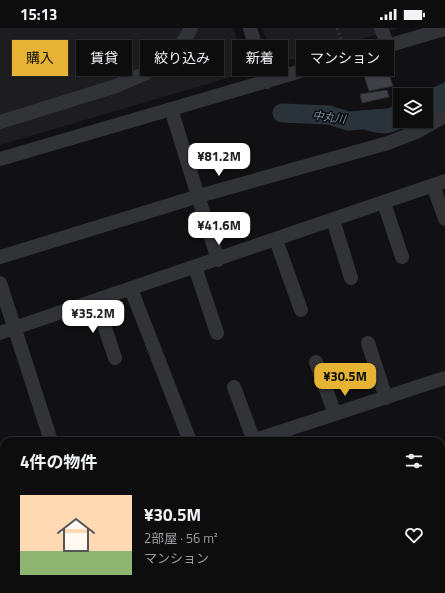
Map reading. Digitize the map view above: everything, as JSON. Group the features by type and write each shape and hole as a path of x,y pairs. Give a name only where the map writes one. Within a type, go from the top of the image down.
{"street":[{"path":"0,122 116,86 146,73 170,56 184,41 191,28"},
{"path":"250,28 267,82"},
{"path":"381,28 386,40"},
{"path":"394,44 445,29"},
{"path":"0,159 296,73"},
{"path":"171,109 218,260"},
{"path":"0,257 199,196 388,143 416,132 445,116"},
{"path":"0,333 218,260 439,183 445,219"},
{"path":"384,203 402,257"},
{"path":"333,220 352,278"},
{"path":"276,240 301,310"},
{"path":"195,267 217,333"},
{"path":"0,283 51,437"},
{"path":"131,289 188,437"},
{"path":"96,301 115,358"},
{"path":"368,343 386,398"},
{"path":"316,362 335,414"},
{"path":"265,437 445,378"},
{"path":"234,387 252,437"}],"path":[{"path":"337,28 341,40"}],"shaded area":[{"path":"0,28 233,28 237,40 232,40 232,76 234,76 0,145"},
{"path":"262,28 399,28 358,40 296,40 296,58 288,60 288,40 267,40"},
{"path":"445,82 445,109 433,115 433,88"},
{"path":"393,106 393,128 403,128 387,133 373,132 360,128 343,119 382,111"}],"building":[{"path":"364,76 390,76 393,86 369,91"},
{"path":"387,90 389,97 362,103 360,94"}],"waterway":[{"name":"中丸川","path":"282,113 329,115 348,121 393,118"}]}
